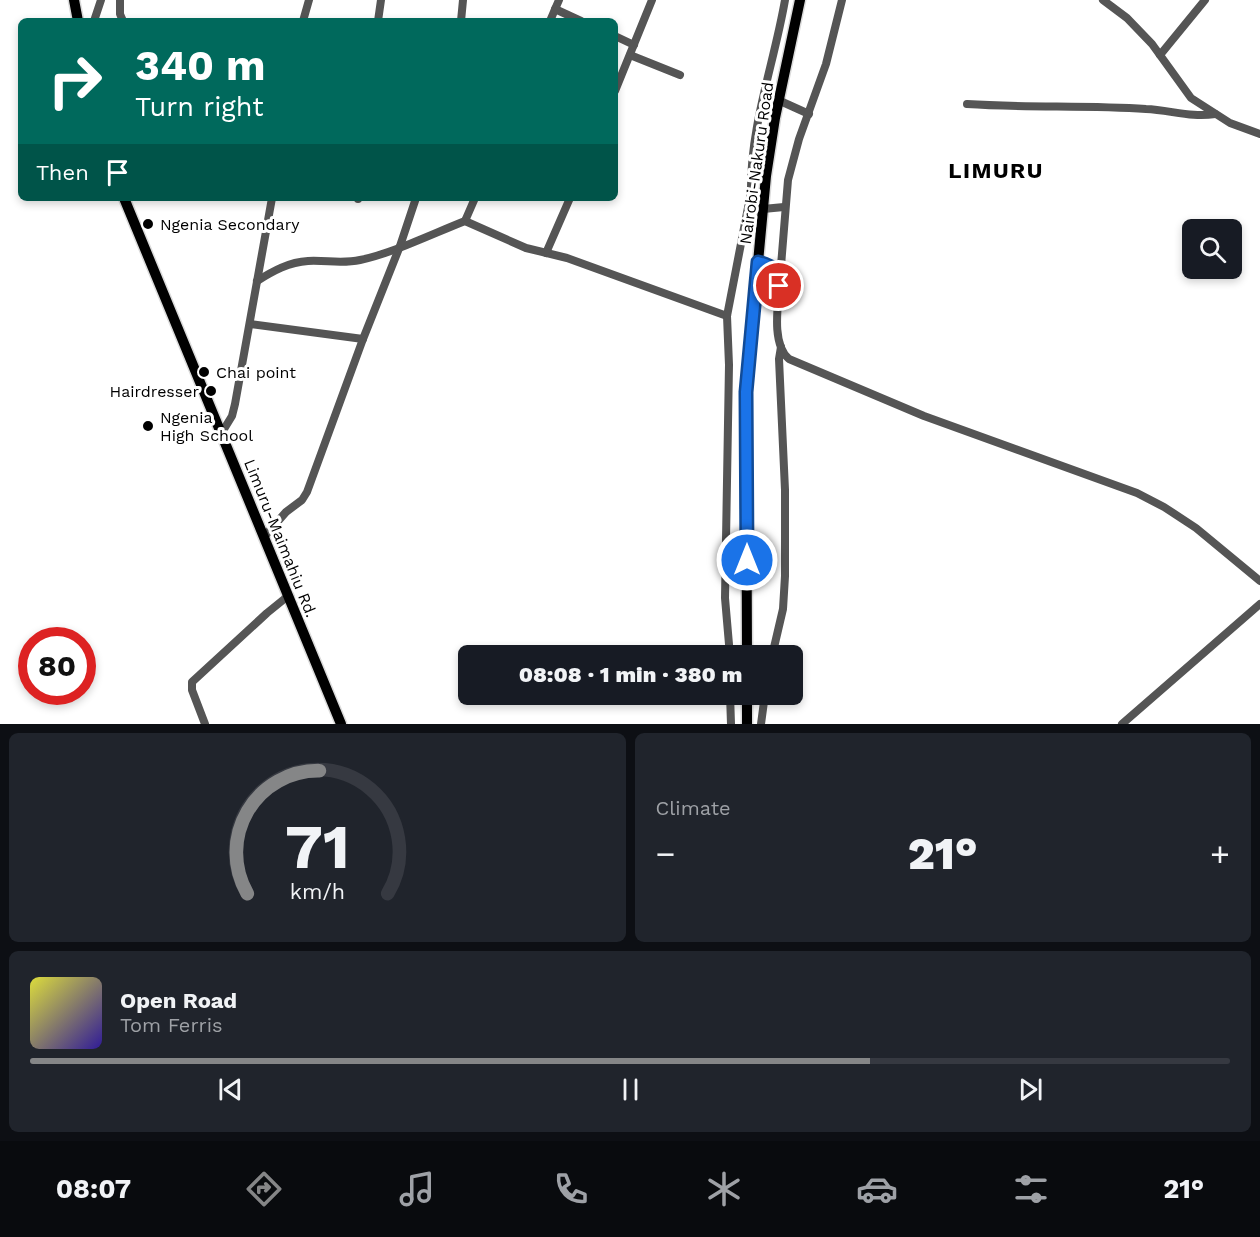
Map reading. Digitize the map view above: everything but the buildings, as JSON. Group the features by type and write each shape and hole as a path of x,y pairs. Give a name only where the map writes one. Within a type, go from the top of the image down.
{"highway":[{"path":"74,0 77,18"},
{"name":"Nairobi-Nakuru Road","path":"747,645 746,392 764,198 778,100 800,0"},
{"name":"Limuru-Maimahiu Rd.","path":"125,201 341,724"},
{"path":"747,705 747,724"}],"street":[{"path":"95,18 101,0"},
{"path":"120,0 122,18"},
{"path":"304,18 309,0"},
{"path":"378,18 381,0"},
{"path":"461,18 463,0"},
{"path":"551,18 559,0"},
{"path":"618,84 652,0"},
{"path":"729,645 725,598 729,376 727,316 751,192 756,133 785,0"},
{"path":"842,0 826,63 788,180 784,207 777,322 784,355 827,376 924,416 1137,493 1196,528 1260,581"},
{"path":"1103,0 1134,25 1160,55 1191,98 1230,123 1260,134"},
{"path":"1160,55 1205,0"},
{"path":"555,9 574,18"},
{"path":"618,37 634,45"},
{"path":"630,55 680,75"},
{"path":"778,100 809,114"},
{"path":"967,104 1146,109 1200,116 1215,114"},
{"path":"751,192 764,198"},
{"path":"221,434 236,404 271,201"},
{"path":"264,537 286,512 302,500 307,492 415,201"},
{"path":"465,222 474,201"},
{"path":"546,253 568,201"},
{"path":"763,210 784,207"},
{"path":"257,281 283,266 296,263 352,262 465,222 517,245 567,258 727,316"},
{"path":"758,262 770,266 780,278"},
{"path":"250,324 363,339"},
{"path":"775,645 783,609 785,576 785,490 779,359 781,345"},
{"path":"205,724 192,690 192,682 288,596"},
{"path":"1122,724 1260,604"},
{"path":"730,705 730,724"},
{"path":"761,724 764,705"}],"place":[{"name":"Ngenia Secondary","path":"148,224"},
{"name":"Chai point","path":"204,372"},
{"name":"Hairdresser","path":"211,391"},
{"name":"Ngenia High School","path":"148,426"}],"district":[{"name":"LIMURU","path":"996,170"}],"route":[{"path":"747,560 746,392 758,262 773,268 780,278 779,286"}]}
